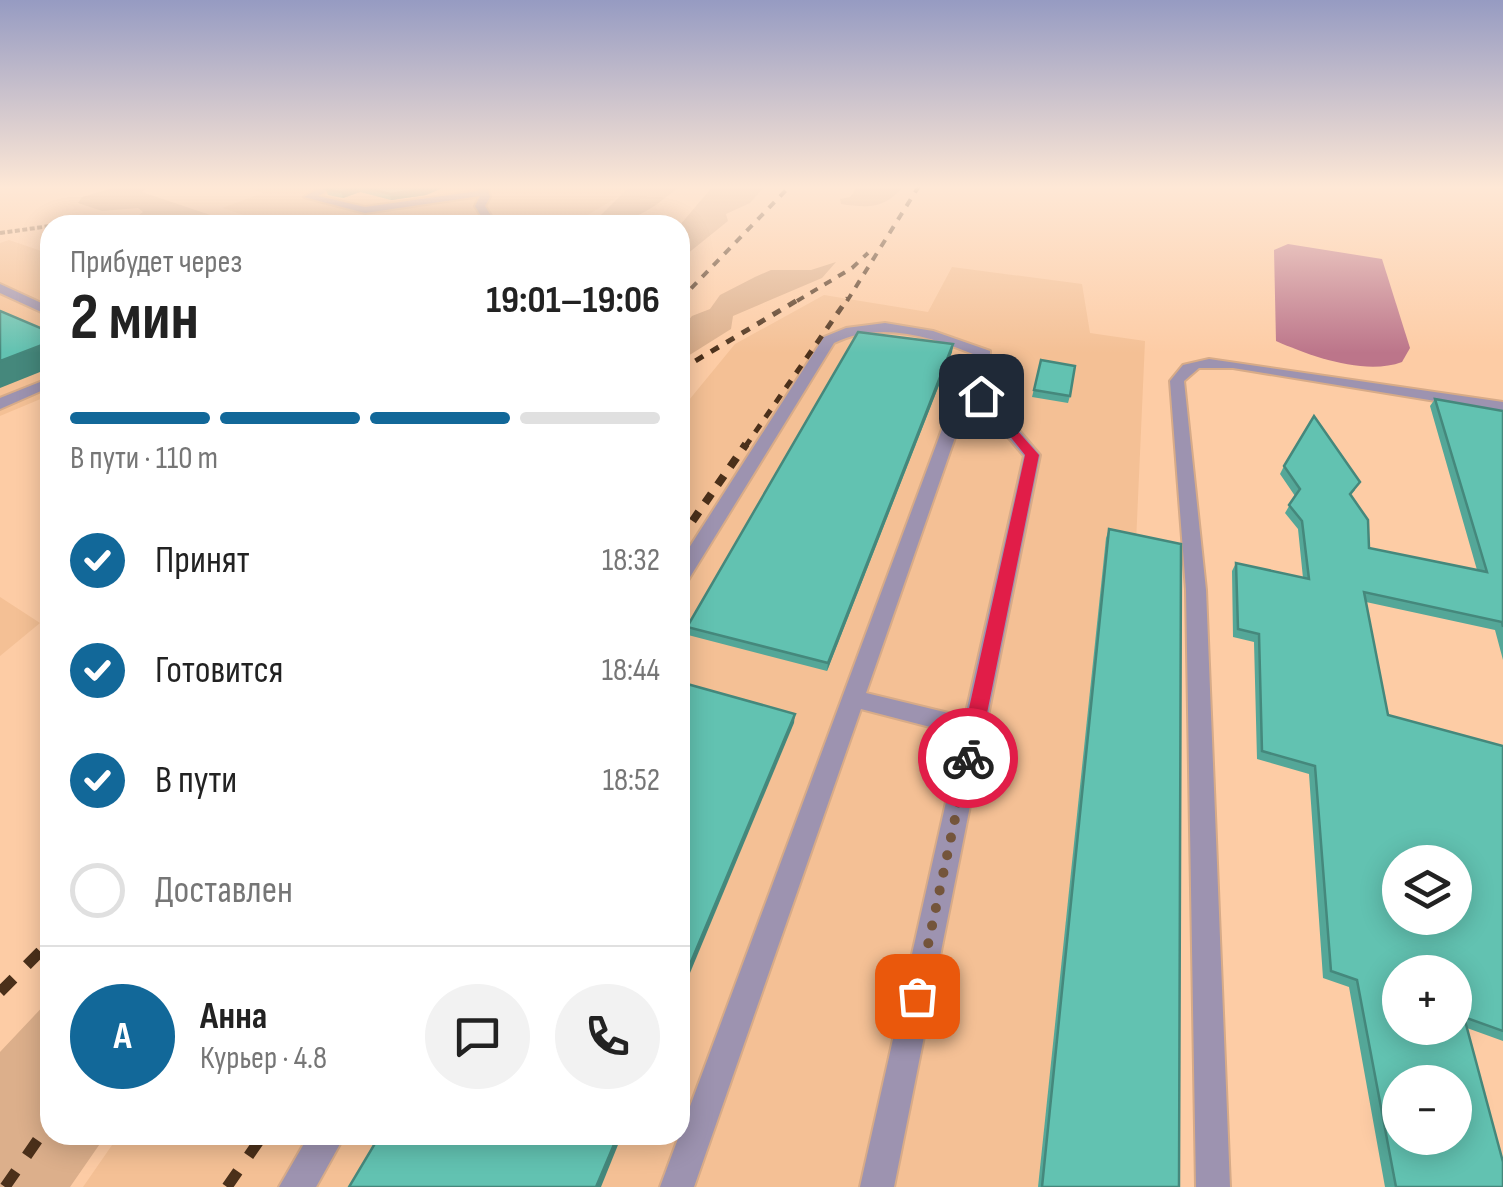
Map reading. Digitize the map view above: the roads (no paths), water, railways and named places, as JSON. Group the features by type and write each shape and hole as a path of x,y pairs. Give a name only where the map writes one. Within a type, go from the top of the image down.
{"lane":[{"path":"0,288 40,307"},
{"path":"677,1187 952,424 981,396 985,354 956,341 874,326 848,328 830,340 690,561"},
{"path":"1213,1187 1196,590 1178,381 1184,370 1197,362 1233,364 1503,407"},
{"path":"0,404 40,386"},
{"path":"877,1187 1032,455 981,396"},
{"path":"853,698 974,729"},
{"path":"296,1187 322,1145"}],"railway":[{"path":"690,290 737,241"},
{"path":"847,301 884,241"},
{"path":"797,301 852,268 868,253"},
{"path":"690,364 801,298"},
{"path":"745,447 848,298"},
{"path":"690,525 746,444"},
{"path":"0,992 40,952"},
{"path":"5,1187 40,1136"},
{"path":"227,1187 256,1145"}]}
